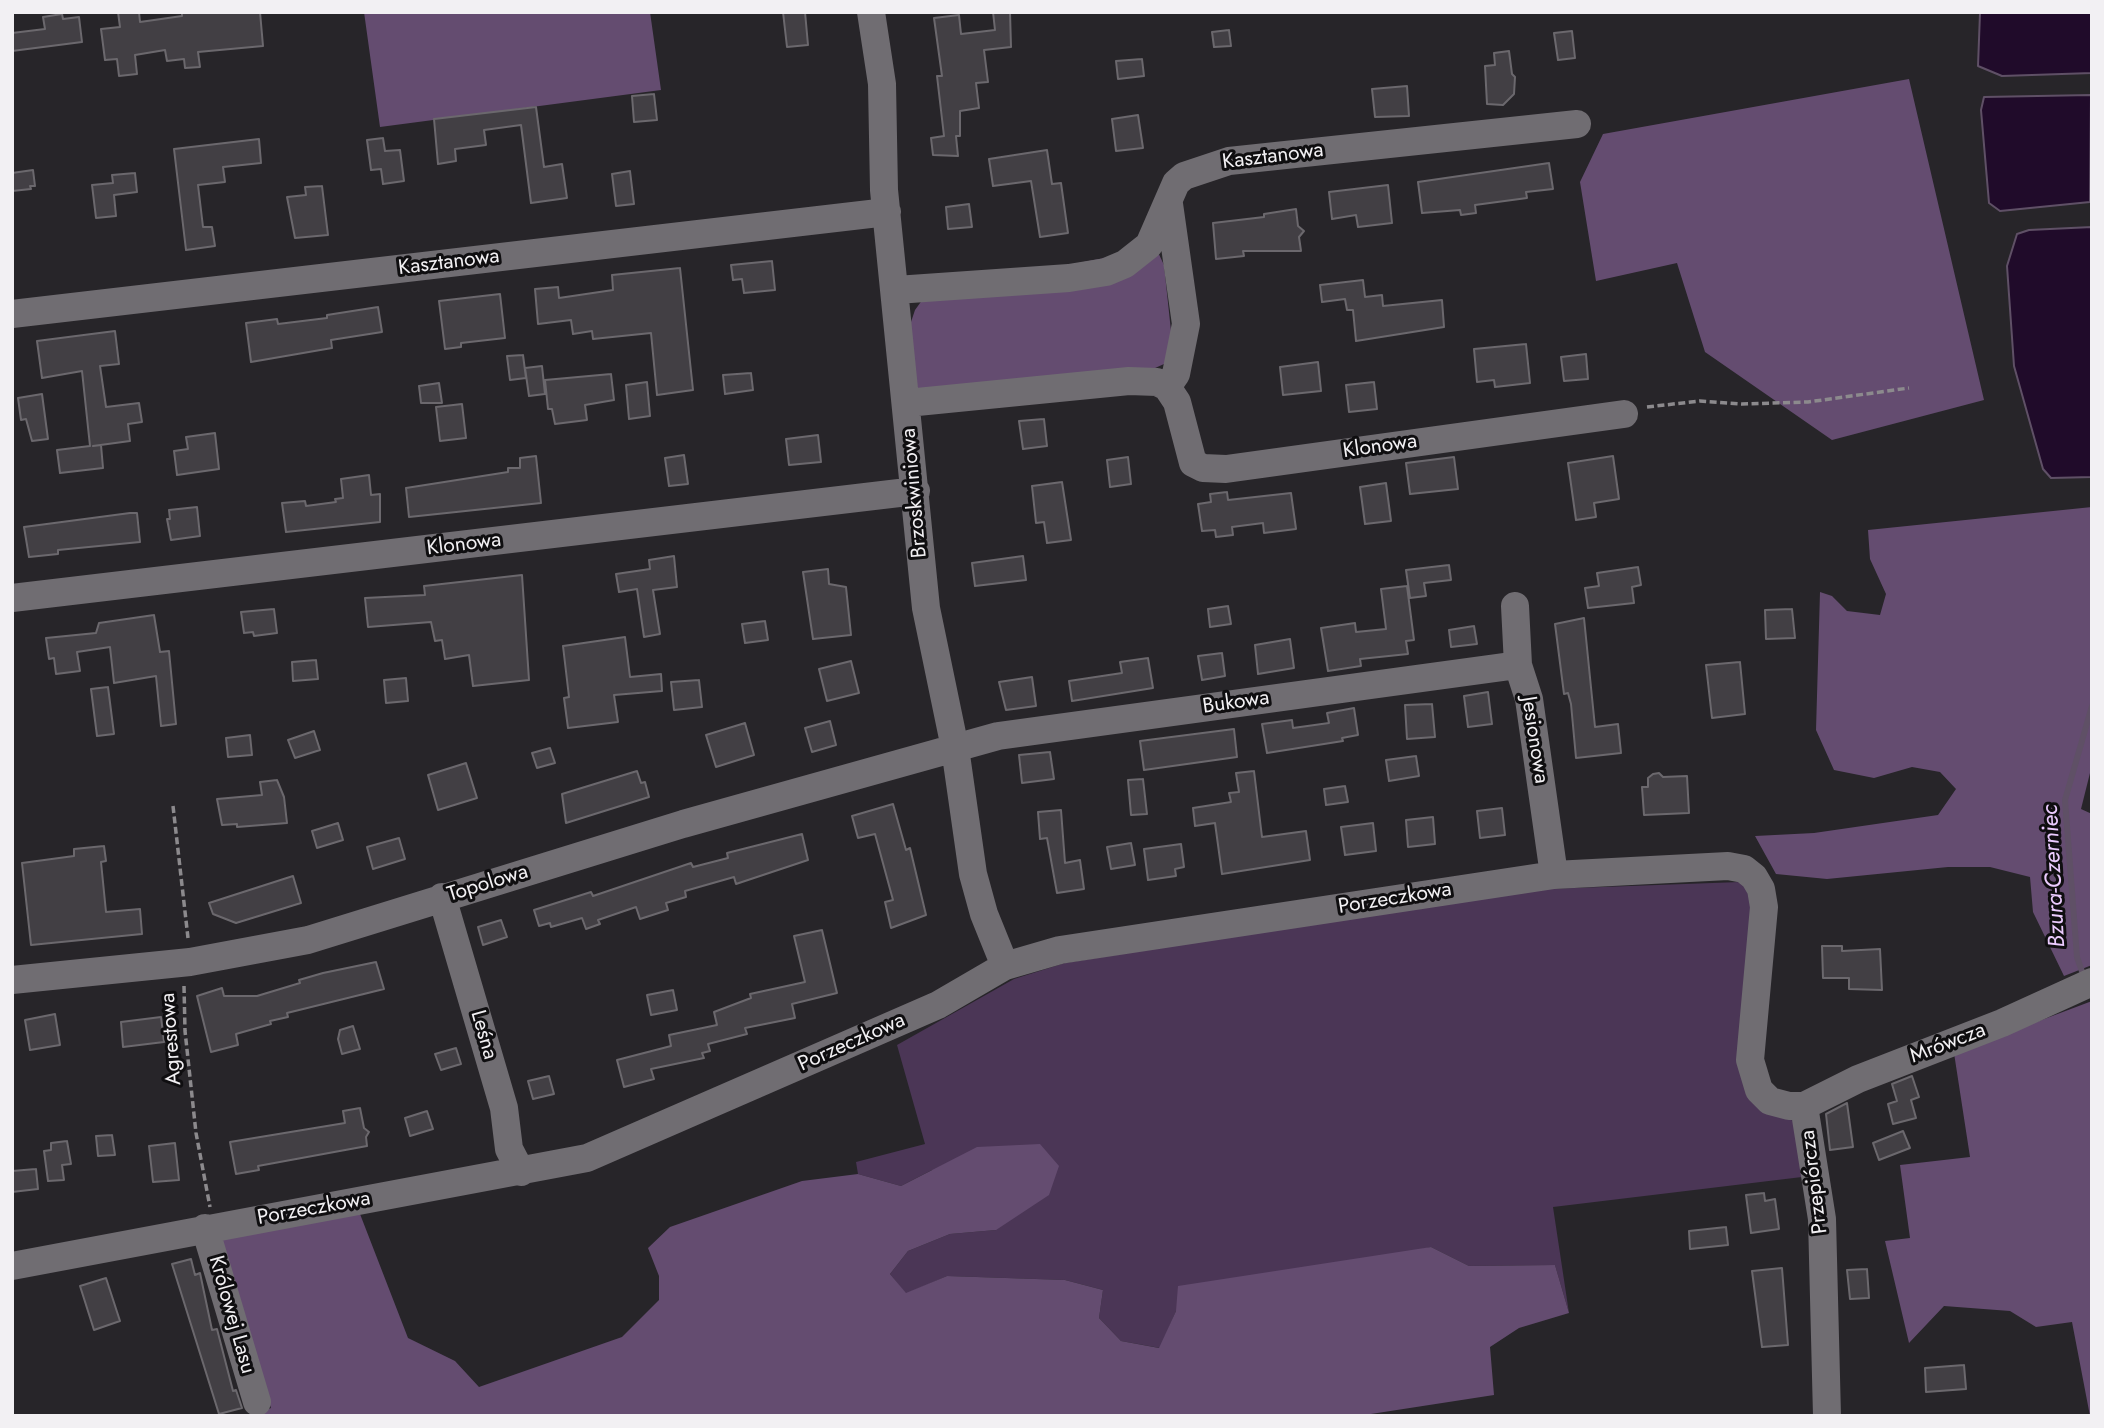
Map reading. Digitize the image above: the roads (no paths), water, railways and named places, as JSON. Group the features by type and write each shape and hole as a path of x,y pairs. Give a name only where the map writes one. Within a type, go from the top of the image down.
{"street":[{"name":"Brzoskwiniowa","path":"871,12 882,84 887,212 926,608 955,748 973,874 984,914 1005,966"},
{"name":"Kasztanowa","path":"896,290 1069,278 1106,272 1125,264 1149,245 1176,183 1184,176 1229,161 1577,124"},
{"path":"907,403 1129,381 1157,382 1167,387 1180,361 1186,324 1169,204"},
{"name":"Kasztanowa","path":"12,314 887,212"},
{"name":"Klonowa","path":"1167,387 1177,402 1188,454 1193,463 1203,467 1226,468 1624,414"},
{"name":"Klonowa","path":"12,598 916,491"},
{"name":"Jesionowa","path":"1516,606 1518,665 1529,699 1554,875"},
{"name":"Bukowa","path":"955,748 998,736 1518,665"},
{"name":"Topolowa","path":"12,980 190,962 308,940 683,824 955,748"},
{"name":"Porzeczkowa","path":"12,1266 587,1158 938,1005 1005,966 1060,950 1554,875 1700,865"},
{"name":"Przepiórcza","path":"1700,865 1744,869 1761,889 1764,907 1750,1060 1759,1090 1770,1101 1789,1106 1804,1106 1822,1219 1827,1416"},
{"name":"Leśna","path":"443,897 504,1108 509,1149 521,1171"},
{"name":"Mrówcza","path":"1804,1106 1858,1080 2081,988"},
{"name":"Królowej Lasu","path":"210,1227 257,1402"}],"waterway":[{"name":"Bzura-Czerniec","path":"2084,977 2077,957 2065,800 2092,706"}]}
